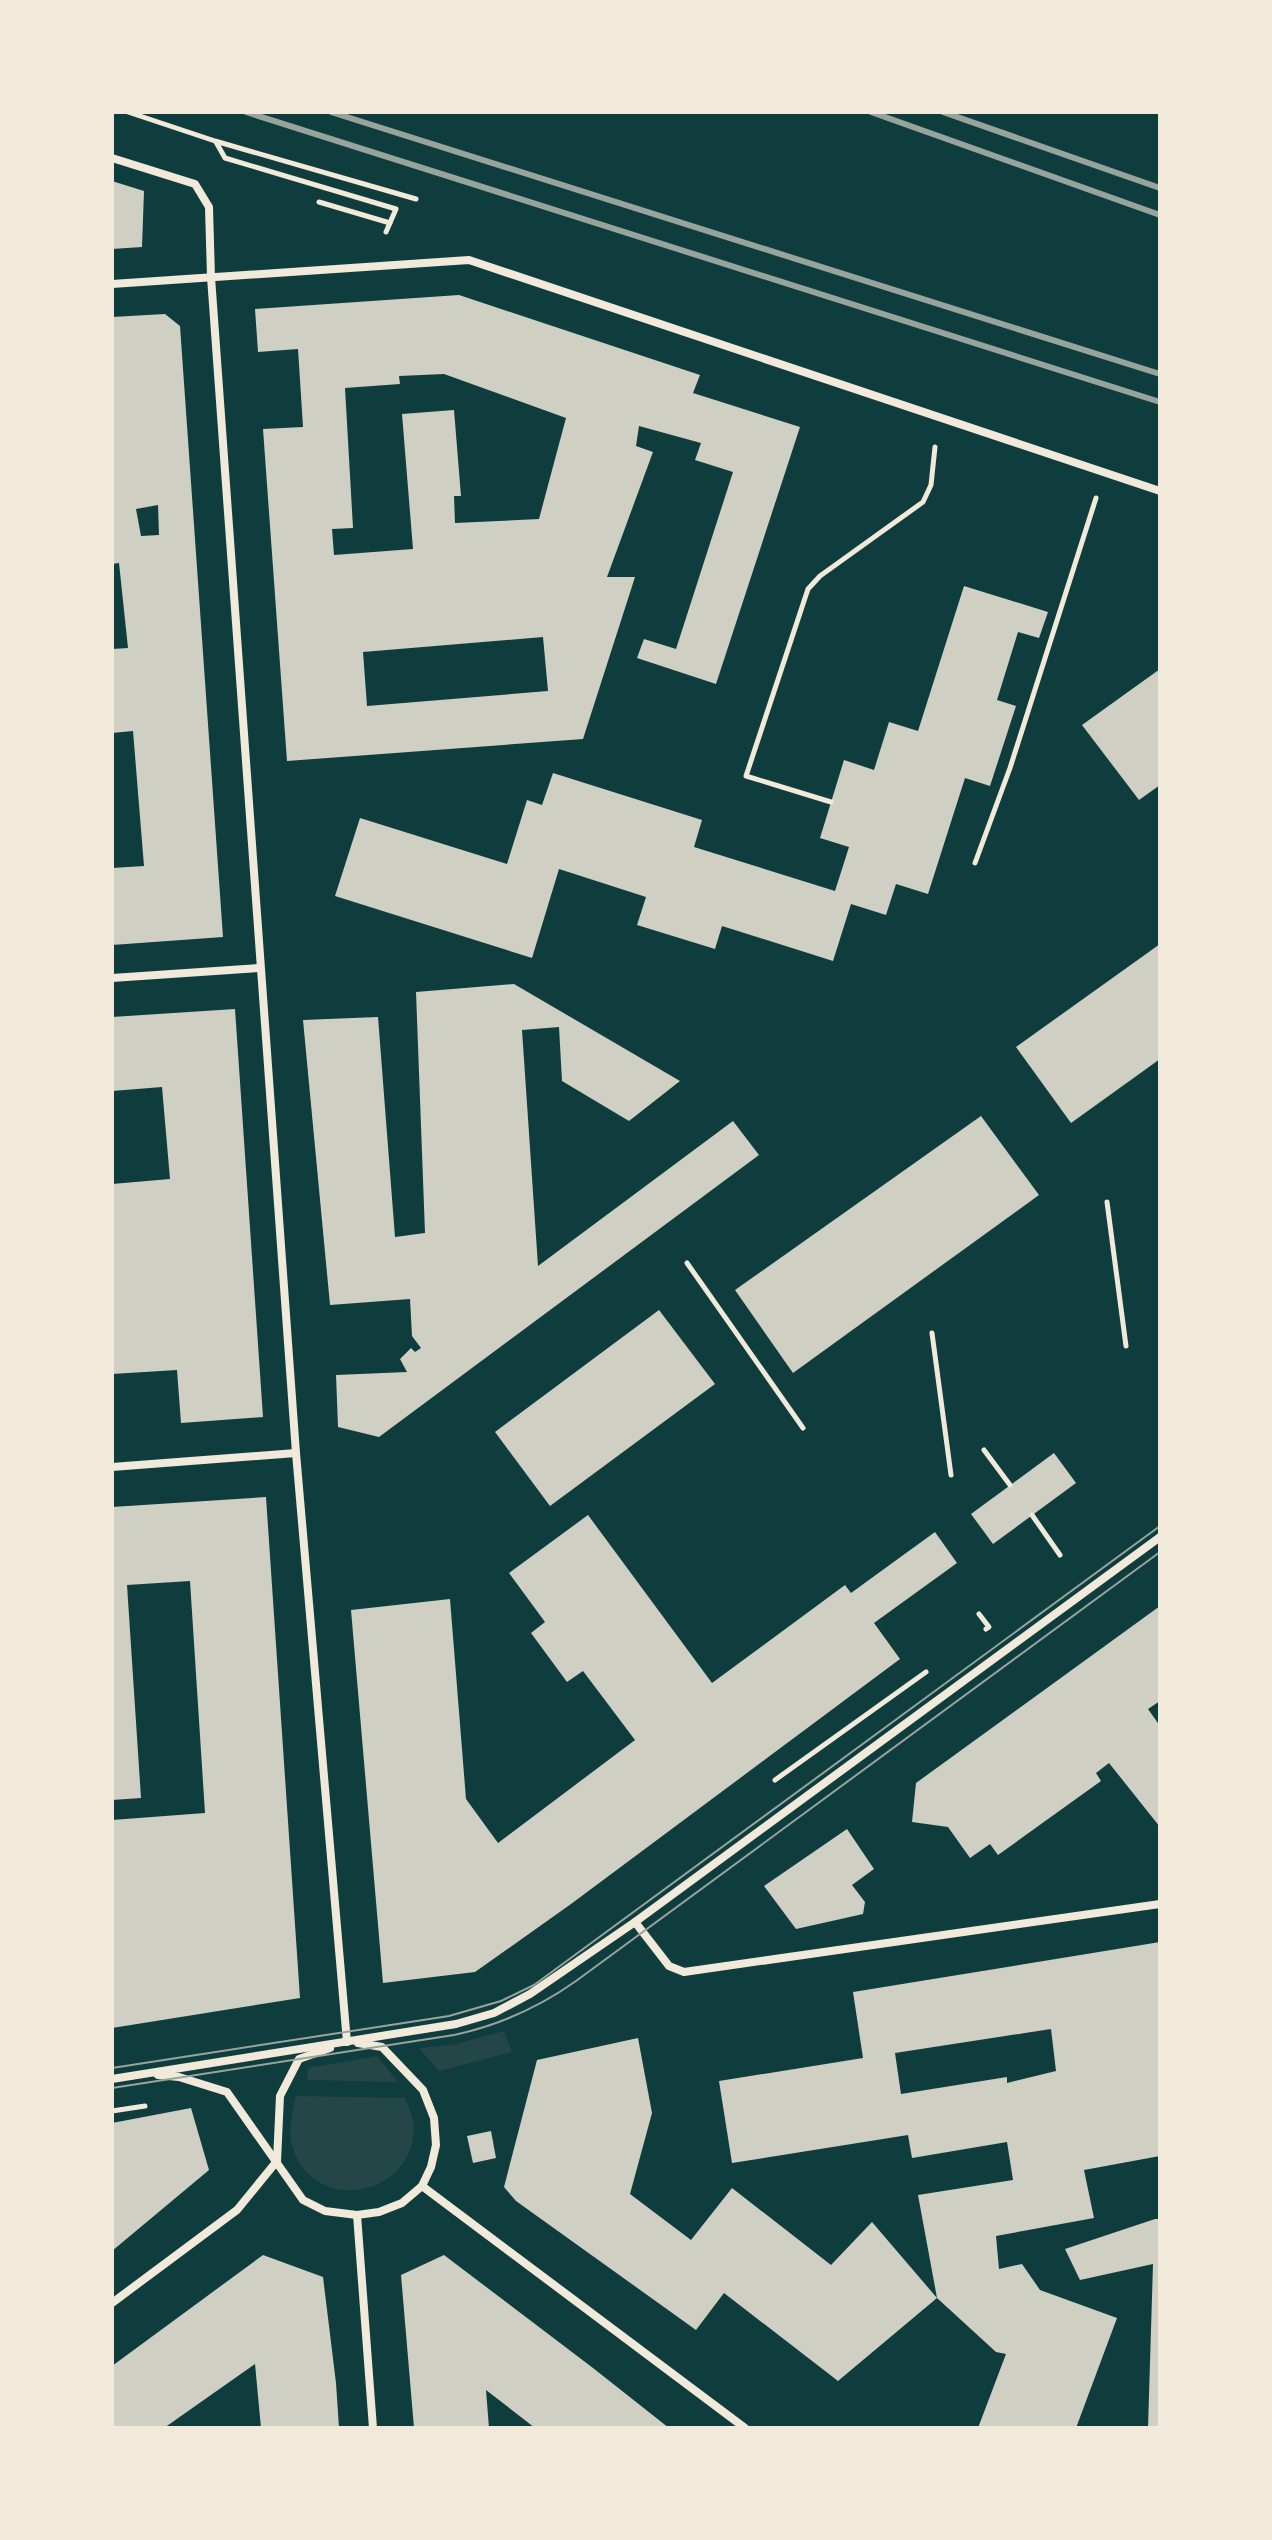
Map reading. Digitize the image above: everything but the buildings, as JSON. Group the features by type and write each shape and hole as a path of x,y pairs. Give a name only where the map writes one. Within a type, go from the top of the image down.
{"street":[{"path":"112,158 195,184 209,207 211,277 259,968 296,1453 347,2042"},
{"path":"112,284 469,260 1160,491"},
{"path":"112,978 259,968"},
{"path":"112,1467 296,1453"},
{"path":"112,2079 456,2024 494,2013 530,1994 635,1922 1160,1537"},
{"path":"635,1922 669,1966 684,1972 1160,1904"},
{"path":"112,2303 237,2210 277,2161 280,2096 299,2059 347,2042 382,2047 423,2090 434,2118 436,2145 422,2186 402,2203 379,2212 357,2215 325,2211 303,2200 277,2161 227,2092 179,2077 148,2074"},
{"path":"422,2186 745,2428"},
{"path":"357,2215 373,2428"}],"path":[{"path":"128,112 215,141 416,199"},
{"path":"215,141 225,158 396,209 386,232"},
{"path":"319,202 390,223"},
{"path":"831,802 746,776 808,589 820,576 923,502 931,485 935,447"},
{"path":"975,863 1010,768 1096,498"},
{"path":"1107,1202 1126,1346"},
{"path":"687,1263 803,1428"},
{"path":"932,1333 951,1475"},
{"path":"984,1450 1010,1485"},
{"path":"1032,1515 1060,1555"},
{"path":"976,1636 989,1627 979,1614"},
{"path":"775,1780 938,1663"},
{"path":"112,2111 145,2106"}],"shaded area":[{"path":"504,2031 512,2052 439,2071 419,2048 452,2045"},
{"path":"377,2056 398,2082 307,2080 308,2068"},
{"path":"296,2096 405,2098 414,2124 410,2152 398,2170 380,2183 360,2189 339,2189 319,2182 303,2168 292,2145 291,2126"}],"tram line":[{"path":"112,2068 449,2016 501,2001 534,1985 1160,1526"},
{"path":"112,2088 454,2035 503,2021 533,2007 576,1981 1160,1552"}],"railway":[{"path":"246,112 1160,402"},
{"path":"331,112 1160,374"},
{"path":"871,112 1160,215"},
{"path":"943,112 1160,188"}]}
